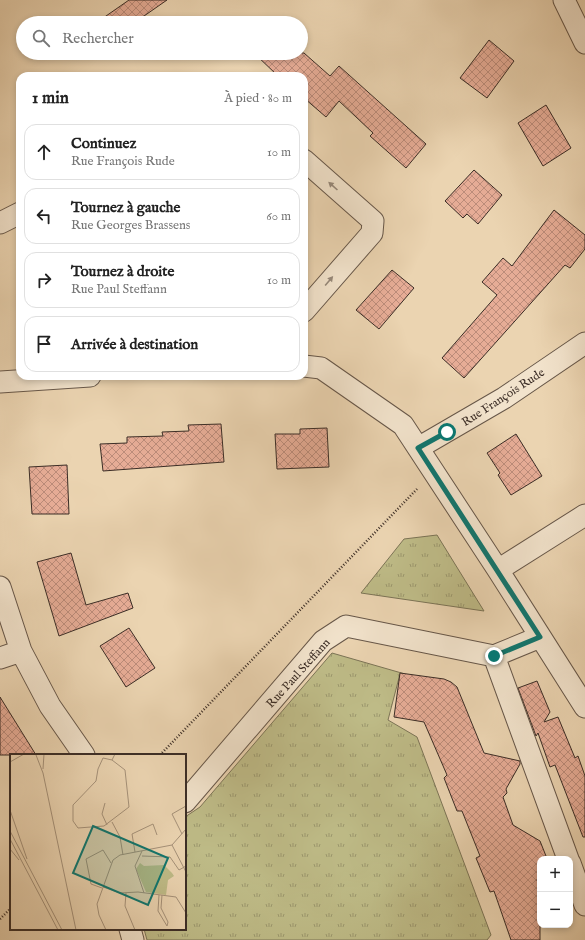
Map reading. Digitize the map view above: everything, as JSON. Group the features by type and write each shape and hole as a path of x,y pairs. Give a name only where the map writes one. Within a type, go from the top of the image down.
{"street":[{"path":"564,0 585,43"},
{"path":"308,164 373,221 372,233 308,306"},
{"path":"0,223 16,215"},
{"name":"Rue François Rude","path":"418,448 504,398 585,342"},
{"path":"312,367 403,425 585,707"},
{"path":"0,382 30,380"},
{"path":"498,570 585,516"},
{"path":"0,587 21,651 50,706 83,754"},
{"name":"Rue Paul Steffann","path":"186,801 323,641 346,626 494,656"},
{"path":"540,637 494,656 567,856"},
{"path":"0,658 21,651"},
{"path":"573,871 585,904"},
{"path":"130,930 133,940"}],"path":[{"path":"161,754 380,525 435,473"},
{"path":"0,919 10,909"}],"green space":[{"path":"437,535 484,611 361,593 404,539"},
{"path":"332,653 405,674 400,674 388,720 417,737 491,935 487,940 147,940 144,930 186,930 186,816 200,807"}],"building":[{"path":"129,0 167,0 144,16 106,16"},
{"path":"489,40 514,61 487,98 460,78"},
{"path":"308,57 330,76 339,66 426,144 406,168 370,136 373,133 339,101 326,117 308,101 308,72 274,72 261,60 308,60"},
{"path":"546,105 571,148 543,166 518,123"},
{"path":"474,170 502,195 478,224 467,214 463,218 445,201"},
{"path":"554,210 585,235 585,249 570,268 565,265 464,378 442,358 497,295 482,282 503,258 512,266"},
{"path":"392,270 414,288 379,329 356,310"},
{"path":"221,424 224,462 103,471 100,444 127,443 127,437 163,436 162,432 189,431 188,425"},
{"path":"327,428 329,467 277,469 275,434 300,434 300,429"},
{"path":"516,434 542,476 511,495 498,475 500,473 487,453"},
{"path":"67,465 69,514 32,514 29,467"},
{"path":"71,553 86,605 128,593 133,608 59,636 37,562"},
{"path":"129,628 155,668 126,687 100,646"},
{"path":"400,673 444,679 457,687 484,753 520,761 520,764 506,789 507,793 503,797 513,825 540,841 546,856 537,856 537,928 540,928 540,940 511,940 494,891 490,892 476,858 480,856 462,811 457,811 444,778 447,775 424,722 394,717"},
{"path":"537,681 550,712 544,722 558,717 575,758 578,756 585,776 585,837 583,837 555,765 550,767 538,733 536,736 518,688"},
{"path":"0,697 35,754 0,755"}],"route":[{"path":"447,432 418,448 540,637 494,656"}]}
